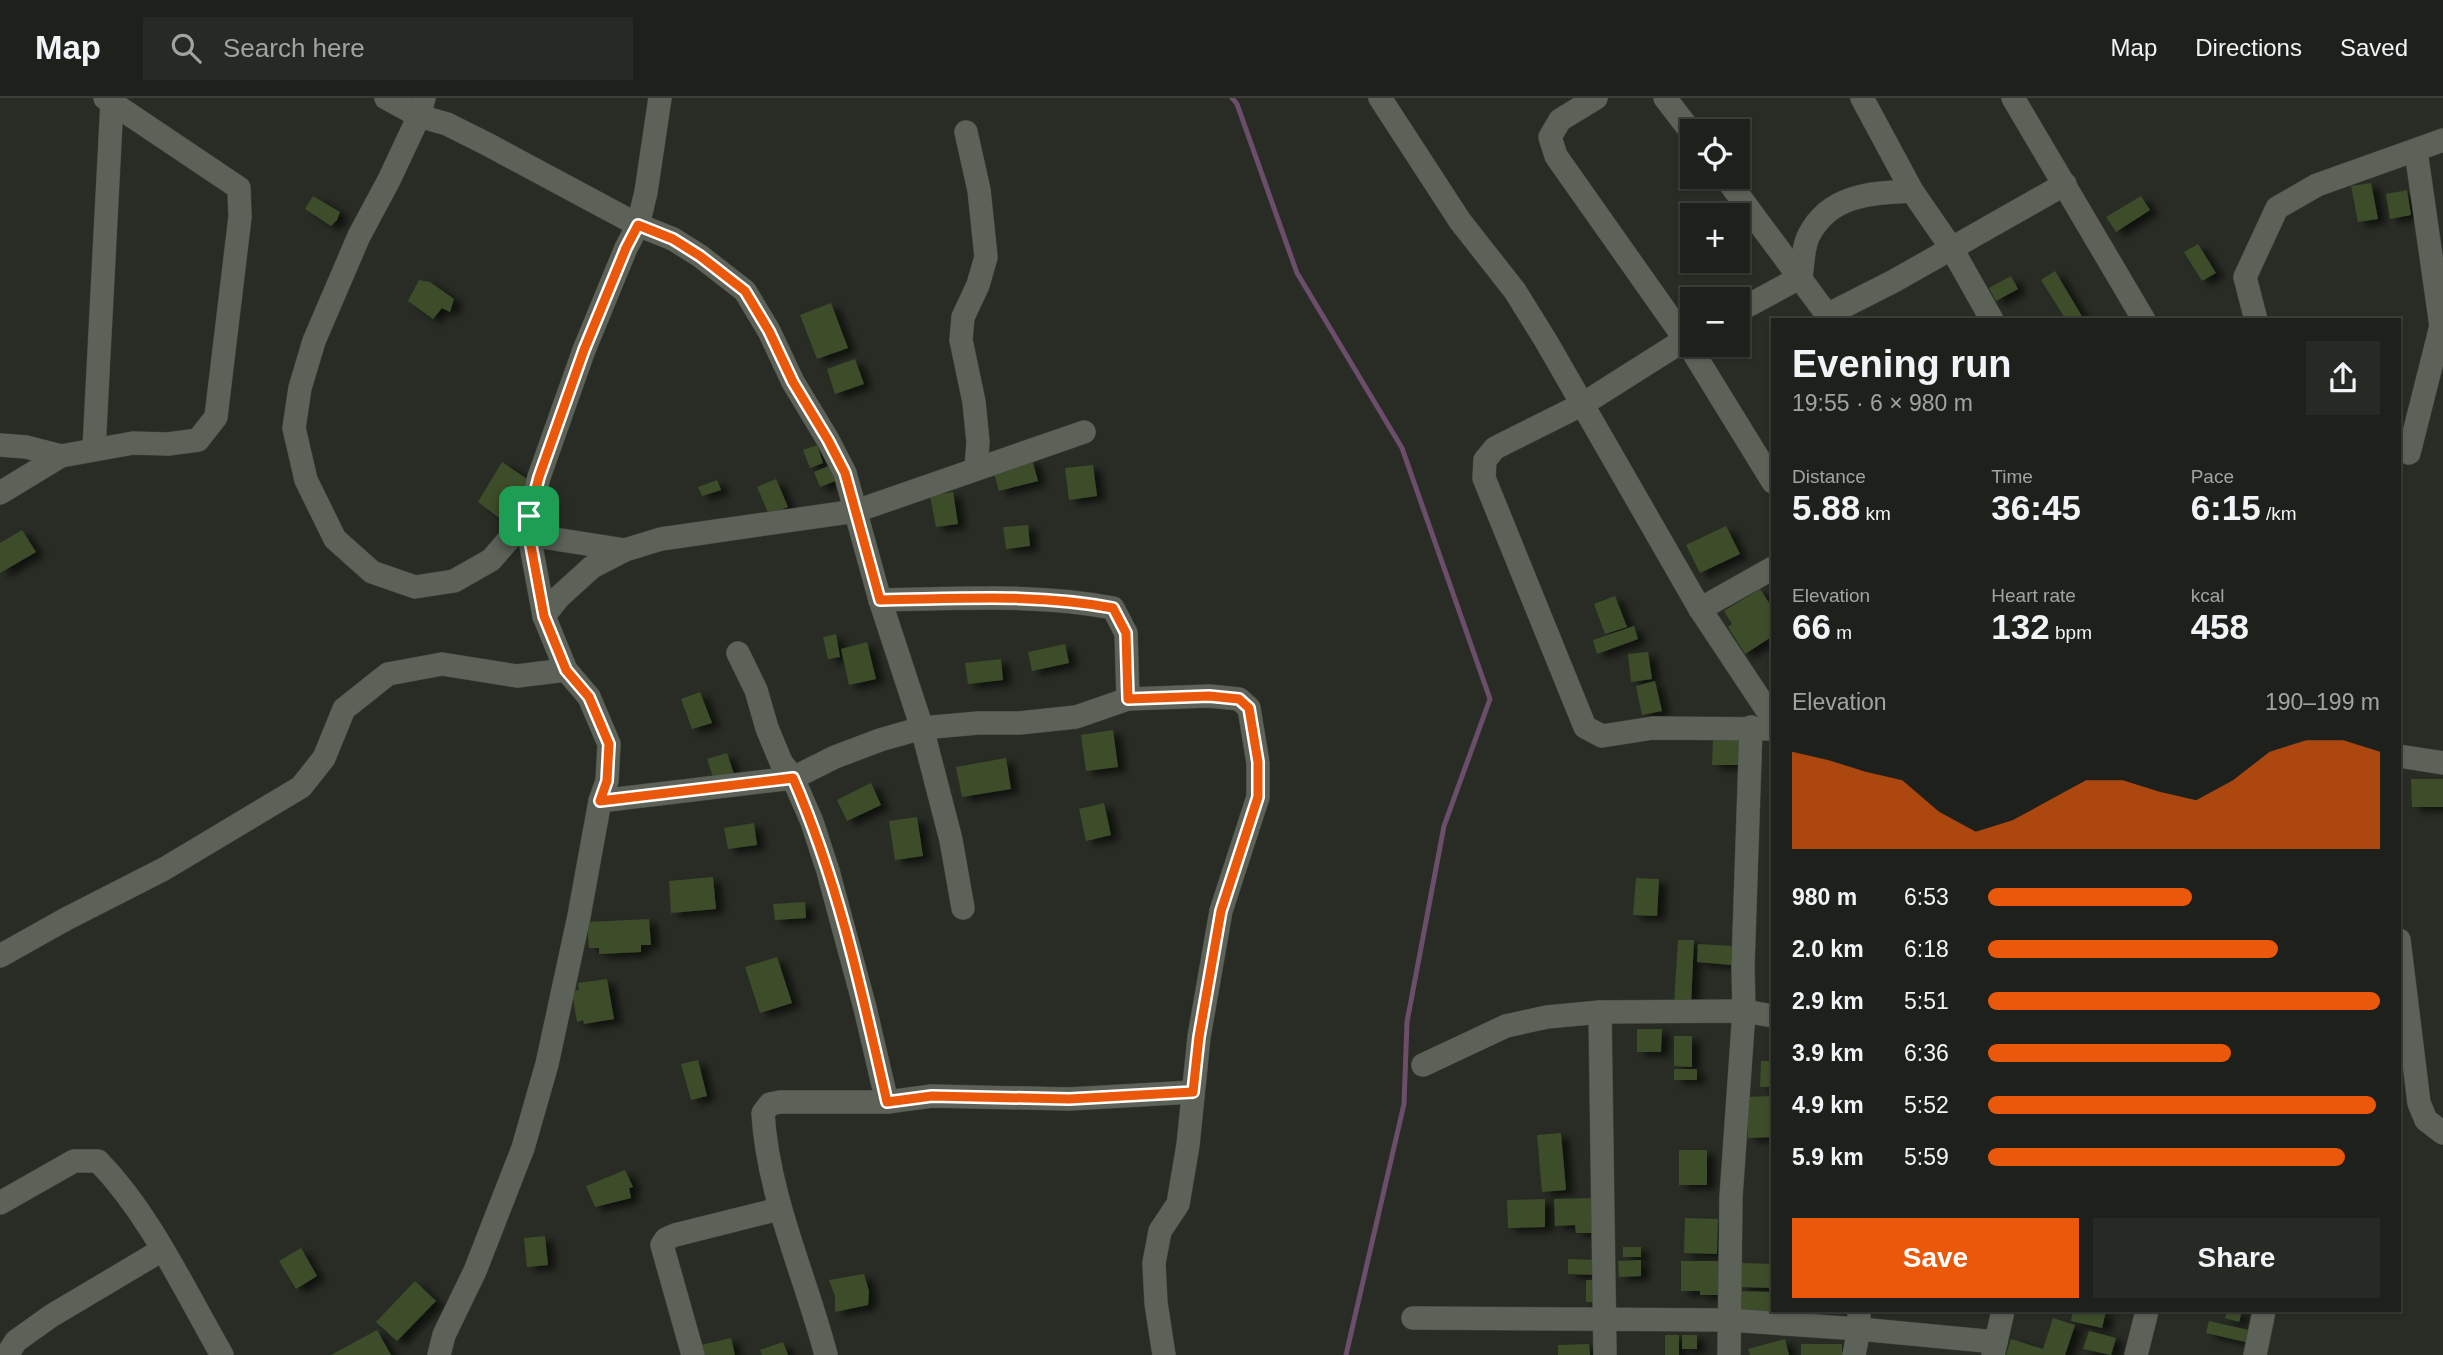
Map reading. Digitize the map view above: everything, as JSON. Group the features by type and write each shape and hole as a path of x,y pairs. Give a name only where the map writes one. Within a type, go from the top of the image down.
{"street":[{"path":"386,98 421,107 447,124 638,225 673,239 745,291 845,473 880,600 922,729 951,840 963,908"},
{"path":"439,1355 443,1335 475,1270 523,1148 547,1064 600,801 607,781 609,744 589,697 566,670 544,616 529,525 539,477 584,350 638,225 646,192 660,98"},
{"path":"1380,98 1460,221 1515,291 1700,609 1771,716"},
{"path":"1596,98 1560,120 1550,137 1556,156 1680,326"},
{"path":"1665,98 1681,119"},
{"path":"1862,98 1912,191 1952,249 1991,318"},
{"path":"2013,98 2143,318"},
{"path":"94,449 108,100"},
{"path":"0,493 61,456 133,443 168,444 198,440 216,416 240,217 239,188 108,100"},
{"path":"421,107 389,180 330,299 310,352 300,388 294,428 306,480 335,539 372,572 415,587 454,581 491,560 529,525"},
{"path":"966,132 979,190 986,257 978,285 963,317 961,340 974,402 978,442 976,469"},
{"path":"2255,318 2245,277 2277,208 2317,185 2443,140"},
{"path":"2409,453 2441,326 2416,150"},
{"path":"1734,189 1829,318 2065,184"},
{"path":"1801,277 1808,237 1822,216 1836,205 1851,197 1912,191"},
{"path":"1750,305 1801,277"},
{"path":"1680,342 1583,404 1495,448 1485,460 1484,478 1585,727 1602,736 1653,728 1762,728 1743,953 1744,1011 1731,1197 1729,1355"},
{"path":"1700,357 1771,479"},
{"path":"544,616 559,597 592,567 625,550 661,539 856,510 1084,432"},
{"path":"0,445 26,447 61,456"},
{"path":"529,525 625,550"},
{"path":"1700,609 1771,569"},
{"path":"880,600 994,598 1084,602 1113,608 1126,633 1128,699"},
{"path":"738,653 756,690 781,762 793,778 812,822 865,1008 887,1102"},
{"path":"0,956 164,869 301,787 324,758 344,709 388,674 442,664 517,676 566,670"},
{"path":"600,801 793,778 835,757 880,740 922,729 1076,717 1128,699 1209,696 1239,699 1249,708 1258,762 1258,797 1221,911 1199,1037 1188,1145 1178,1204 1160,1231 1154,1263 1156,1303 1164,1355"},
{"path":"2401,756 2443,763"},
{"path":"2401,956 2419,1104 2426,1120 2443,1133"},
{"path":"1423,1065 1506,1026 1547,1017 1600,1012 1744,1011 1771,1016"},
{"path":"1600,1012 1605,1355"},
{"path":"826,1355 807,1289 779,1209 764,1132 763,1112 771,1104 887,1102 932,1096 1069,1099 1193,1092"},
{"path":"0,1203 74,1161 98,1161 115,1178 162,1250 222,1355"},
{"path":"693,1355 662,1245 666,1239 676,1235 779,1209"},
{"path":"7,1355 16,1341 51,1316 162,1250"},
{"path":"1413,1318 1859,1320 1994,1349 2003,1312"},
{"path":"2136,1355 2147,1312"},
{"path":"2255,1355 2264,1312"},
{"path":"1854,1355 1859,1320"}],"building":[{"path":"2371,183 2378,219 2358,222 2351,186"},
{"path":"2407,190 2411,215 2390,219 2386,194"},
{"path":"313,196 340,212 331,226 305,209"},
{"path":"2141,196 2150,210 2116,232 2106,217"},
{"path":"2198,244 2216,273 2202,281 2184,252"},
{"path":"2055,271 2083,318 2065,318 2041,280"},
{"path":"2011,276 2018,289 1996,301 1989,288"},
{"path":"419,280 430,282 454,299 450,312 442,308 433,319 408,301"},
{"path":"831,303 848,348 817,359 800,315"},
{"path":"855,359 864,384 835,394 827,369"},
{"path":"817,445 823,463 810,468 803,450"},
{"path":"1032,459 1038,481 999,491 993,470"},
{"path":"502,462 530,481 502,520 478,502"},
{"path":"831,465 838,480 820,487 814,472"},
{"path":"1093,465 1097,496 1069,500 1065,468"},
{"path":"776,479 788,507 769,515 757,487"},
{"path":"717,480 721,490 702,496 698,487"},
{"path":"953,492 958,524 936,527 930,496"},
{"path":"1028,525 1030,546 1006,549 1003,527"},
{"path":"1726,526 1740,554 1700,573 1686,545"},
{"path":"22,530 36,552 0,573 0,543"},
{"path":"1760,589 1771,606 1771,637 1745,654 1728,627 1732,624 1724,611"},
{"path":"1615,596 1627,627 1605,634 1594,604"},
{"path":"1634,626 1638,639 1597,654 1593,640"},
{"path":"836,634 840,657 828,659 823,637"},
{"path":"867,642 876,679 849,685 841,649"},
{"path":"1065,644 1069,663 1032,671 1028,652"},
{"path":"1648,652 1652,679 1631,682 1628,654"},
{"path":"1001,659 1003,680 968,684 965,663"},
{"path":"1655,681 1662,711 1642,715 1636,686"},
{"path":"700,692 712,723 692,729 681,699"},
{"path":"1113,730 1118,767 1086,771 1081,735"},
{"path":"1713,738 1745,738 1744,765 1712,765"},
{"path":"727,753 734,774 714,780 707,759"},
{"path":"1006,758 1011,789 962,797 956,767"},
{"path":"2411,779 2443,779 2443,807 2412,807"},
{"path":"871,783 881,805 847,821 837,800"},
{"path":"1104,803 1111,835 1086,841 1079,809"},
{"path":"917,817 923,856 895,860 889,821"},
{"path":"754,823 757,845 728,849 724,828"},
{"path":"713,877 716,909 671,913 669,881"},
{"path":"1636,878 1659,879 1657,916 1633,915"},
{"path":"805,902 806,918 775,920 773,904"},
{"path":"649,919 651,945 641,945 641,952 599,954 599,948 589,948 587,922"},
{"path":"1678,940 1694,940 1691,1005 1674,1004"},
{"path":"1698,944 1732,946 1731,965 1697,962"},
{"path":"777,957 792,1003 760,1013 745,967"},
{"path":"607,979 614,1019 584,1024 583,1020 577,1022 572,991 579,990 578,983"},
{"path":"1637,1029 1662,1029 1661,1052 1637,1052"},
{"path":"1674,1036 1692,1036 1692,1067 1674,1066"},
{"path":"698,1060 707,1096 691,1100 681,1064"},
{"path":"1761,1061 1771,1061 1771,1087 1760,1087"},
{"path":"1674,1069 1697,1069 1697,1080 1674,1080"},
{"path":"1771,1096 1771,1137 1748,1138 1748,1097"},
{"path":"1561,1133 1566,1190 1542,1192 1537,1135"},
{"path":"1679,1150 1707,1150 1707,1185 1679,1185"},
{"path":"625,1170 633,1187 629,1188 631,1198 595,1207 586,1186"},
{"path":"1596,1198 1597,1233 1576,1233 1575,1225 1555,1226 1554,1199"},
{"path":"1545,1199 1545,1227 1508,1228 1507,1200"},
{"path":"1685,1218 1718,1219 1717,1254 1684,1253"},
{"path":"545,1236 548,1265 527,1267 524,1238"},
{"path":"1623,1247 1641,1247 1641,1257 1623,1257"},
{"path":"301,1248 317,1276 296,1289 279,1261"},
{"path":"1568,1259 1599,1260 1598,1275 1568,1274"},
{"path":"1641,1260 1641,1276 1619,1277 1618,1261"},
{"path":"1681,1261 1721,1261 1721,1295 1681,1291"},
{"path":"1741,1263 1771,1264 1771,1288 1740,1287"},
{"path":"864,1274 869,1291 868,1305 835,1312 835,1296 829,1280"},
{"path":"1586,1280 1599,1280 1599,1302 1586,1302"},
{"path":"415,1281 436,1301 397,1341 376,1322"},
{"path":"1736,1291 1771,1292 1771,1311 1736,1310"},
{"path":"2073,1312 2106,1312 2102,1328 2071,1321"},
{"path":"2227,1312 2242,1312 2239,1322 2225,1318"},
{"path":"2053,1318 2075,1325 2065,1355 2006,1355 2011,1339 2043,1349"},
{"path":"2209,1321 2253,1331 2250,1343 2206,1333"},
{"path":"377,1330 391,1355 331,1355"},
{"path":"2089,1331 2116,1338 2111,1355 2083,1349"},
{"path":"1665,1335 1679,1335 1679,1355 1665,1355"},
{"path":"1682,1335 1697,1335 1697,1349 1682,1349"},
{"path":"731,1338 735,1355 703,1355 701,1345"},
{"path":"1785,1339 1789,1355 1750,1355 1748,1349"},
{"path":"783,1342 788,1355 762,1355 760,1350"},
{"path":"1589,1344 1590,1355 1558,1355 1558,1345"},
{"path":"1801,1344 1842,1344 1842,1355 1801,1355"}],"waterway":[{"path":"1232,98 1237,104 1297,273 1402,448 1490,699 1444,826 1407,1022 1404,1104 1346,1355"}],"route":[{"path":"638,225 673,239 745,291 845,473 880,600 994,598 1084,602 1113,608 1126,633 1128,699 1209,696 1239,699 1249,708 1258,762 1258,797 1221,911 1199,1037 1193,1092 1069,1099 932,1096 887,1102 828,871 812,822 793,778 600,801 607,781 609,744 589,697 566,670 544,616 529,535 529,516 539,477 584,350 638,225"}]}
